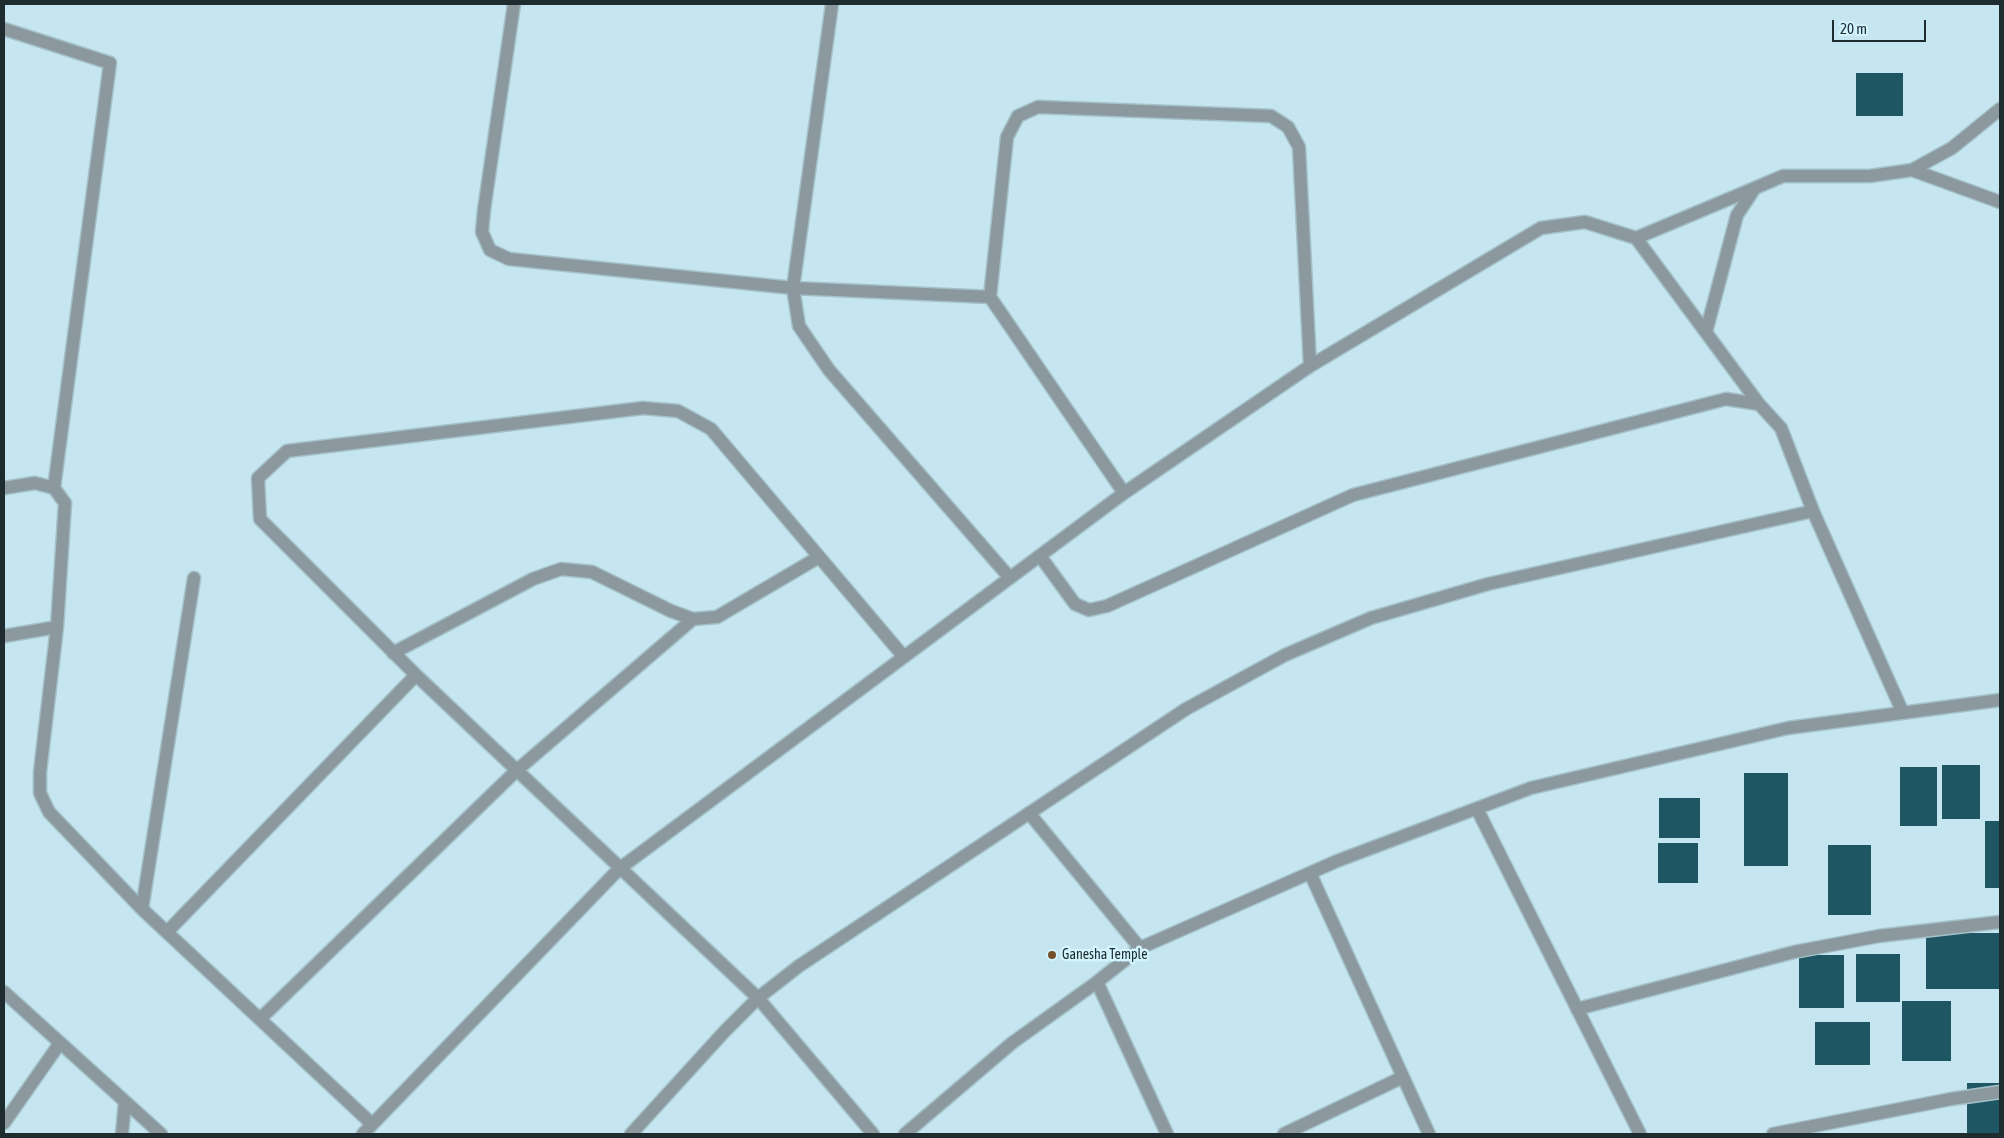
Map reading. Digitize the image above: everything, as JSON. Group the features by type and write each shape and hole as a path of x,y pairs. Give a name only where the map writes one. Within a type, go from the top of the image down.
{"street":[{"path":"514,4 484,210 482,232 490,250 509,259 793,288 990,297"},
{"path":"832,4 793,288 799,326 829,370 1010,578"},
{"path":"4,29 110,63 54,488"},
{"path":"1124,493 990,297 1007,137 1018,116 1038,107 1271,116 1288,127 1299,147 1310,366"},
{"path":"1636,238 1783,176 1870,176 1912,170 1952,148 2000,109"},
{"path":"1912,170 2000,202"},
{"path":"1706,332 1737,215 1755,188"},
{"path":"363,1134 620,870 1124,493 1310,366 1541,228 1586,222 1636,238 1759,404 1781,428 1813,511 1903,713"},
{"path":"1040,556 1076,604 1089,610 1107,606 1353,495 1726,399 1759,404"},
{"path":"873,1134 758,998 620,870 416,675 260,519 258,478 287,451 644,408 678,411 711,429 904,657"},
{"path":"4,488 35,483 54,488 65,503 57,627 40,772 40,793 49,812 142,908 372,1124"},
{"path":"631,1134 725,1031 758,998 799,966 1186,709 1285,655 1372,618 1488,584 1813,511"},
{"path":"393,652 533,579 561,569 592,572 672,611 693,619 717,617 819,557"},
{"path":"142,908 194,578"},
{"path":"260,1019 516,771 693,619"},
{"path":"4,636 57,627"},
{"path":"167,932 416,675"},
{"path":"905,1134 1012,1043 1097,982 1140,948 1310,873 1531,788 1779,731 2000,700"},
{"path":"1477,809 1640,1134"},
{"path":"1029,813 1140,948"},
{"path":"1310,873 1429,1134"},
{"path":"1577,1010 1794,952 1879,936 2000,922"},
{"path":"1097,982 1166,1134"},
{"path":"4,992 161,1134"},
{"path":"4,1123 60,1043"},
{"path":"1284,1134 1402,1077"},
{"path":"1773,1134 1951,1099 2000,1092"},
{"path":"122,1134 125,1102"}],"building":[{"path":"1856,73 1903,73 1903,116 1856,116"},
{"path":"1942,765 1980,765 1980,819 1942,819"},
{"path":"1900,767 1937,767 1937,826 1900,826"},
{"path":"1744,773 1788,773 1788,866 1744,866"},
{"path":"1659,798 1700,798 1700,838 1659,838"},
{"path":"1985,821 2000,821 2000,888 1985,888"},
{"path":"1658,843 1698,843 1698,883 1658,883"},
{"path":"1828,845 1871,845 1871,915 1828,915"},
{"path":"1926,933 2000,933 2000,989 1926,989"},
{"path":"1856,954 1900,954 1900,1002 1856,1002"},
{"path":"1799,955 1844,955 1844,1008 1799,1008"},
{"path":"1902,1001 1951,1001 1951,1061 1902,1061"},
{"path":"1815,1022 1870,1022 1870,1065 1815,1065"},
{"path":"1967,1083 2000,1083 2000,1134 1967,1134"}],"place":[{"name":"Ganesha Temple","path":"1052,955"}]}
